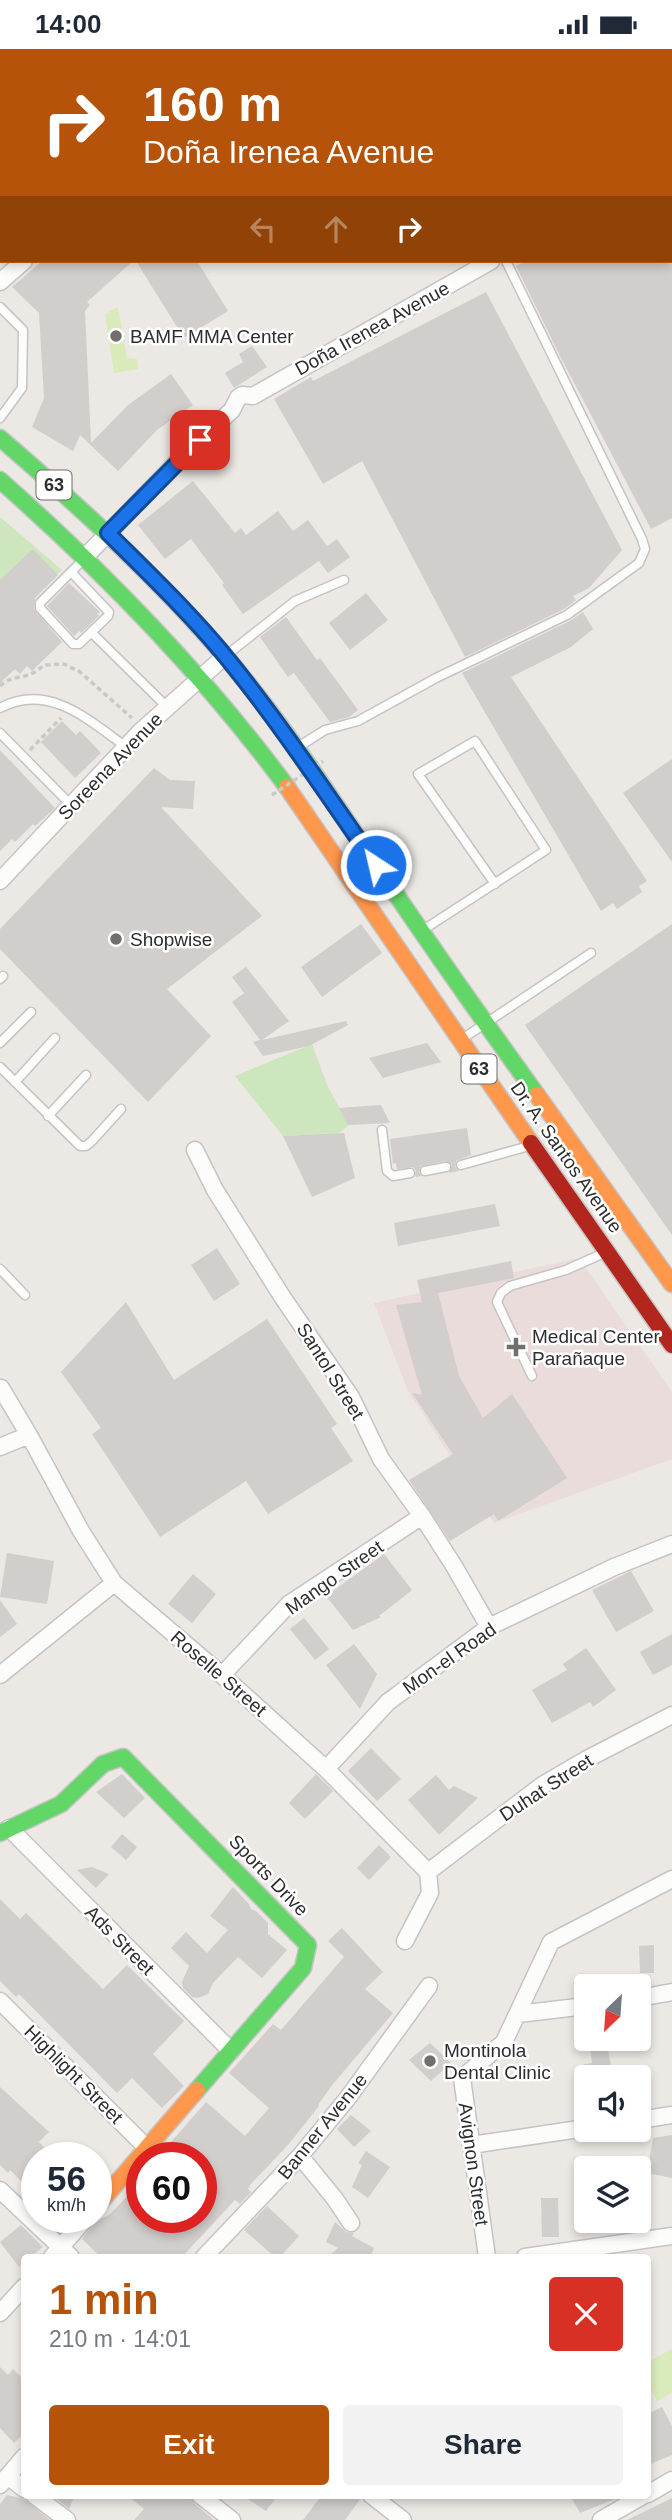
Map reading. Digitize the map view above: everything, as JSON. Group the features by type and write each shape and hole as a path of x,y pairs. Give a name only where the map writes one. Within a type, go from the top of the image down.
{"main road":[{"name":"Dr. A. Santos Avenue","path":"0,438 108,533 184,609 225,656 295,749 672,1284"},
{"name":"Dr. A. Santos Avenue","path":"0,479 120,590 201,677 263,755 672,1345"},
{"name":"Sports Drive","path":"4,1831 61,1804 103,1764 123,1757 308,1945 303,1968 152,2142"},
{"name":"Sports Drive","path":"112,2188 126,2172"}],"street":[{"path":"0,282 22,263"},
{"name":"Doña Irenea Avenue","path":"86,556 181,457 232,410 242,395 253,396 487,263"},
{"name":"Soreena Avenue","path":"0,881 167,706 225,656"},
{"name":"Santol Street","path":"195,1150 215,1191 351,1397 381,1459 422,1516 489,1627"},
{"name":"Roselle Street","path":"1,1388 80,1531 114,1583 326,1769 428,1871"},
{"path":"0,1447 29,1435"},
{"name":"Mango Street","path":"222,1675 289,1604 422,1516"},
{"name":"Mon-el Road","path":"326,1769 388,1702 489,1627 614,1567 672,1544"},
{"path":"0,1675 114,1583"},
{"name":"Duhat Street","path":"428,1871 541,1786 587,1759 672,1716"},
{"name":"Ads Street","path":"4,1831 231,2051"},
{"path":"405,1941 430,1893 428,1871"},
{"name":"Avignon Street","path":"487,2254 462,2078 504,2042 551,1942 672,1879"},
{"name":"Banner Avenue","path":"208,2254 300,2156 347,2099 429,1986"},
{"path":"651,1996 672,1992"},
{"name":"Highlight Street","path":"0,2001 141,2142"},
{"path":"518,2014 574,2007"},
{"path":"651,2118 672,2115"},
{"path":"471,2145 574,2130"},
{"path":"300,2156 351,2223"},
{"path":"0,2190 61,2254 76,2233"},
{"path":"546,2254 672,2236"},
{"path":"0,2313 21,2290"},
{"path":"21,2461 4,2481 21,2488"},
{"path":"651,2492 672,2480"},
{"path":"39,2499 67,2520"},
{"path":"205,2499 232,2520"},
{"path":"376,2499 403,2520"},
{"path":"601,2520 639,2499"}],"lane":[{"path":"295,749 325,730 358,721 436,678 568,615 639,563 644,555 642,538 507,263"},
{"path":"0,307 23,330 22,388 0,418"},
{"path":"72,573 109,612 79,644 73,644 40,608 40,603 86,556"},
{"path":"225,656 295,601 344,580"},
{"path":"103,606 120,590"},
{"path":"91,632 167,706"},
{"path":"0,708 15,702 37,699 57,702 99,725 126,747"},
{"path":"0,733 71,805"},
{"path":"421,931 495,884 546,850 475,741 418,773 495,884"},
{"path":"460,1041 591,953"},
{"path":"0,1043 31,1011"},
{"path":"15,1082 55,1038"},
{"path":"0,1067 80,1146 86,1146 121,1109"},
{"path":"48,1116 86,1076"},
{"path":"382,1130 387,1171 393,1176 410,1173"},
{"path":"461,1165 532,1145"},
{"path":"425,1171 446,1167"},
{"path":"532,1376 498,1302 501,1293 510,1286 566,1270 607,1251"},
{"path":"0,1269 24,1295"}],"path":[{"path":"0,686 6,680 33,676 44,665 64,664 80,672 145,728"},
{"path":"24,756 60,721 67,706"},
{"path":"272,795 323,761"}],"shaded area":[{"name":"Medical Center Parañaque","path":"579,1258 672,1392 672,1459 494,1523 408,1391 374,1303"}],"green space":[{"name":"BAMF MMA Center","path":"118,307 127,358 137,359 138,369 114,373 105,314"},
{"path":"0,517 62,570 0,626"},
{"path":"312,1044 328,1087 349,1125 339,1133 283,1136 235,1076"},
{"path":"672,2349 672,2393 657,2401 651,2390 651,2360"}],"building":[{"path":"40,263 131,263 87,302 90,305 85,311 91,443 128,405 171,374 193,405 157,430 118,471 80,435 73,451 32,427 44,398 39,313 12,287"},
{"path":"137,263 198,263 228,311 184,338"},
{"path":"521,263 672,263 672,518 651,529 516,266"},
{"path":"486,292 622,550 589,588 573,596 576,600 564,609 465,657 362,461 323,484 274,399 311,377 313,381"},
{"path":"252,346 267,367 234,388 225,373 243,362 239,354"},
{"path":"193,481 235,533 241,528 246,535 278,511 293,531 308,520 327,546 337,539 350,557 328,573 319,561 243,614 191,539 165,559 138,525"},
{"path":"33,549 58,575 35,598 34,609 62,642 32,671 27,666 20,674 15,669 0,683 0,580"},
{"path":"69,583 100,612 81,633 79,631 74,636 47,606"},
{"path":"366,593 388,620 350,650 329,623"},
{"path":"583,612 593,629 571,647 511,677 647,881 639,886 642,892 617,909 613,903 601,911 462,673 570,621"},
{"path":"286,617 358,710 349,717 330,722 294,673 288,677 260,637"},
{"path":"62,721 76,735 80,731 101,753 75,778 41,742"},
{"path":"0,750 55,808 15,842 12,839 0,851"},
{"path":"672,759 672,862 623,793"},
{"name":"Shopwise","path":"154,768 170,780 195,781 193,809 161,807 262,916 167,989 211,1036 148,1102 0,949 0,929"},
{"path":"361,924 382,953 322,997 301,967"},
{"path":"672,924 672,1235 525,1025"},
{"path":"246,967 289,1021 262,1040 346,1021 348,1025 309,1046 263,1056 253,1042 260,1040 232,1002 244,993 232,977"},
{"path":"427,1043 441,1062 383,1078 369,1058"},
{"path":"381,1105 390,1123 348,1125 339,1108"},
{"path":"467,1128 471,1155 456,1161 455,1167 459,1171 449,1173 452,1165 445,1161 421,1166 419,1172 422,1176 415,1177 416,1171 413,1167 397,1169 396,1163 393,1164 390,1139"},
{"path":"344,1133 355,1178 312,1197 283,1136"},
{"path":"495,1204 500,1226 398,1246 394,1223"},
{"path":"217,1248 240,1284 214,1301 191,1265"},
{"path":"511,1261 514,1278 438,1293 459,1376 483,1418 512,1394 567,1478 498,1521 494,1514 450,1541 409,1480 453,1454 412,1393 422,1395 396,1305 422,1302 417,1280"},
{"path":"126,1302 174,1380 267,1319 337,1424 331,1428 353,1461 268,1514 246,1481 160,1537 92,1434 101,1428 61,1372"},
{"path":"7,1553 54,1561 47,1604 0,1597"},
{"path":"384,1554 412,1590 379,1616 381,1617 353,1630 326,1596"},
{"path":"631,1571 654,1611 616,1632 592,1590"},
{"path":"193,1574 216,1594 192,1623 168,1604"},
{"path":"0,1600 17,1624 0,1637"},
{"path":"304,1618 329,1649 315,1660 290,1629"},
{"path":"672,1634 672,1665 653,1675 640,1652"},
{"path":"354,1644 377,1674 360,1709 326,1665"},
{"path":"586,1648 616,1690 593,1707 590,1702 552,1723 532,1690 567,1670 563,1664"},
{"path":"371,1748 401,1779 377,1801 348,1771"},
{"path":"122,1774 145,1798 124,1818 96,1792"},
{"path":"316,1774 333,1791 305,1819 289,1803"},
{"path":"436,1775 449,1790 454,1786 478,1798 439,1835 408,1800"},
{"path":"122,1834 137,1847 126,1860 111,1847"},
{"path":"379,1845 391,1857 369,1880 357,1868"},
{"path":"92,1867 109,1874 96,1888 77,1870"},
{"path":"233,1887 251,1909 268,1923 268,1934 287,1950 262,1978 238,1957 213,1983 208,1994 192,1997 183,1988 182,1982 189,1966 171,1948 186,1932 207,1953 228,1930 210,1916"},
{"path":"0,1899 20,1919 26,1913 103,1989 127,1965 184,2021 153,2054 184,2086 162,2108 132,2078 117,2093 19,1994 16,1997 0,1981"},
{"path":"342,1928 383,1972 365,1989 393,2013 333,2084 288,2145 251,2184 248,2189 251,2192 240,2204 235,2200 217,2219 217,2142 171,2142 206,2102 245,2136 269,2108 229,2073 273,2024 281,2030 344,1957 328,1941"},
{"path":"654,1945 654,1973 640,1973 639,1946"},
{"name":"Montinola Dental Clinic","path":"430,2043 451,2063 431,2081 409,2060"},
{"path":"590,2051 608,2051 611,2065 582,2065 592,2063"},
{"path":"0,2087 49,2132 39,2142 21,2142 21,2181 0,2165"},
{"path":"351,2115 371,2131 354,2147 337,2129"},
{"path":"672,2135 672,2178 651,2174 653,2138"},
{"path":"366,2151 390,2167 368,2198 352,2187 362,2165 358,2163"},
{"path":"126,2197 126,2233 204,2233 185,2254 98,2254 82,2239 87,2233 112,2233 112,2212"},
{"path":"541,2198 558,2198 559,2237 542,2237"},
{"path":"267,2206 299,2236 283,2254 272,2254 244,2230"},
{"path":"335,2222 346,2232 354,2233 352,2236 374,2248 371,2254 331,2254 338,2248 326,2242"},
{"path":"21,2225 21,2233 29,2233 43,2247 34,2254 21,2254 19,2267 0,2242"},
{"path":"0,2367 8,2375 13,2369 21,2377 21,2437 14,2443 0,2428"},
{"path":"662,2407 672,2426 672,2455 651,2464 651,2412"},
{"path":"7,2495 24,2499 50,2520 0,2520 0,2504"},
{"path":"672,2498 672,2520 627,2520"},
{"path":"57,2499 73,2499 69,2509"},
{"path":"132,2499 192,2499 214,2520 134,2520 144,2509"},
{"path":"248,2499 275,2499 266,2511"},
{"path":"319,2499 360,2499 345,2520 303,2520"},
{"path":"572,2499 615,2499 580,2513"}],"traffic: fast":[{"path":"0,438 130,555 191,618 248,684 309,766 438,956 537,1095"},
{"path":"0,480 78,552 152,626 222,704 287,787"},
{"path":"0,1833 61,1804 103,1764 123,1757 308,1945 303,1968 197,2090"}],"traffic: slow":[{"path":"287,787 531,1143"},
{"path":"537,1095 672,1284"},
{"path":"112,2188 197,2090"}],"traffic: jam":[{"path":"531,1143 672,1345"}],"place":[{"name":"BAMF MMA Center","path":"116,336"},
{"name":"Shopwise","path":"116,939"},
{"name":"Medical Center Parañaque","path":"516,1347"},
{"name":"Montinola Dental Clinic","path":"430,2061"}],"route":[{"path":"200,440 108,533 184,609 225,656 288,738 376,865"}]}
